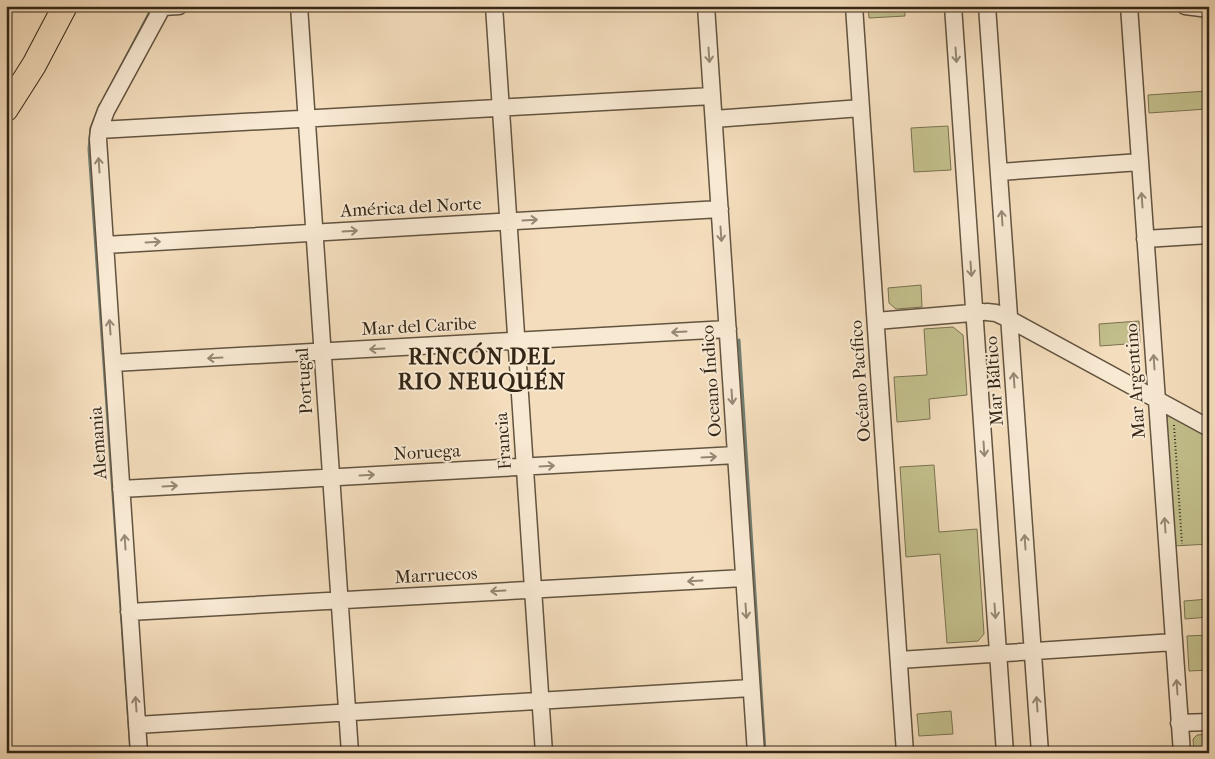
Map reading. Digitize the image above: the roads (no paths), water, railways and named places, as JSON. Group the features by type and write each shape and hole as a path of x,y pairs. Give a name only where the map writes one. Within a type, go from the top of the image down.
{"highway":[{"path":"6,109 34,65 65,6"}],"street":[{"path":"180,6 163,7 106,112 99,130 712,96"},
{"name":"Portugal","path":"299,6 350,753"},
{"name":"Francia","path":"494,6 544,753"},
{"name":"Oceano Índico","path":"706,6 756,753"},
{"name":"Océano Pacífico","path":"854,6 905,753"},
{"name":"Mar Báltico","path":"953,6 980,312 1005,753"},
{"name":"Mar Báltico","path":"987,6 1040,753"},
{"name":"Mar Argentino","path":"1128,6 1182,753"},
{"path":"1185,6 1209,9"},
{"path":"714,120 861,108"},
{"name":"Alemania","path":"99,130 98,148 139,753"},
{"path":"999,172 1140,162"},
{"name":"América del Norte","path":"105,245 720,209"},
{"path":"1145,239 1209,235"},
{"path":"980,312 998,307 1008,298"},
{"path":"876,321 980,312 996,313 1209,428"},
{"name":"Mar del Caribe","path":"113,363 728,329"},
{"name":"Noruega","path":"121,489 736,455"},
{"name":"Marruecos","path":"130,612 744,578"},
{"path":"899,660 1174,642"},
{"path":"137,725 752,688"},
{"path":"1180,723 1209,722"}],"waterway":[{"path":"106,95 153,6"},
{"path":"100,105 91,128 89,149 131,753"},
{"path":"739,340 765,752"}],"district":[{"name":"RINCÓN DEL RIO NEUQUÉN","path":"482,368"}]}
